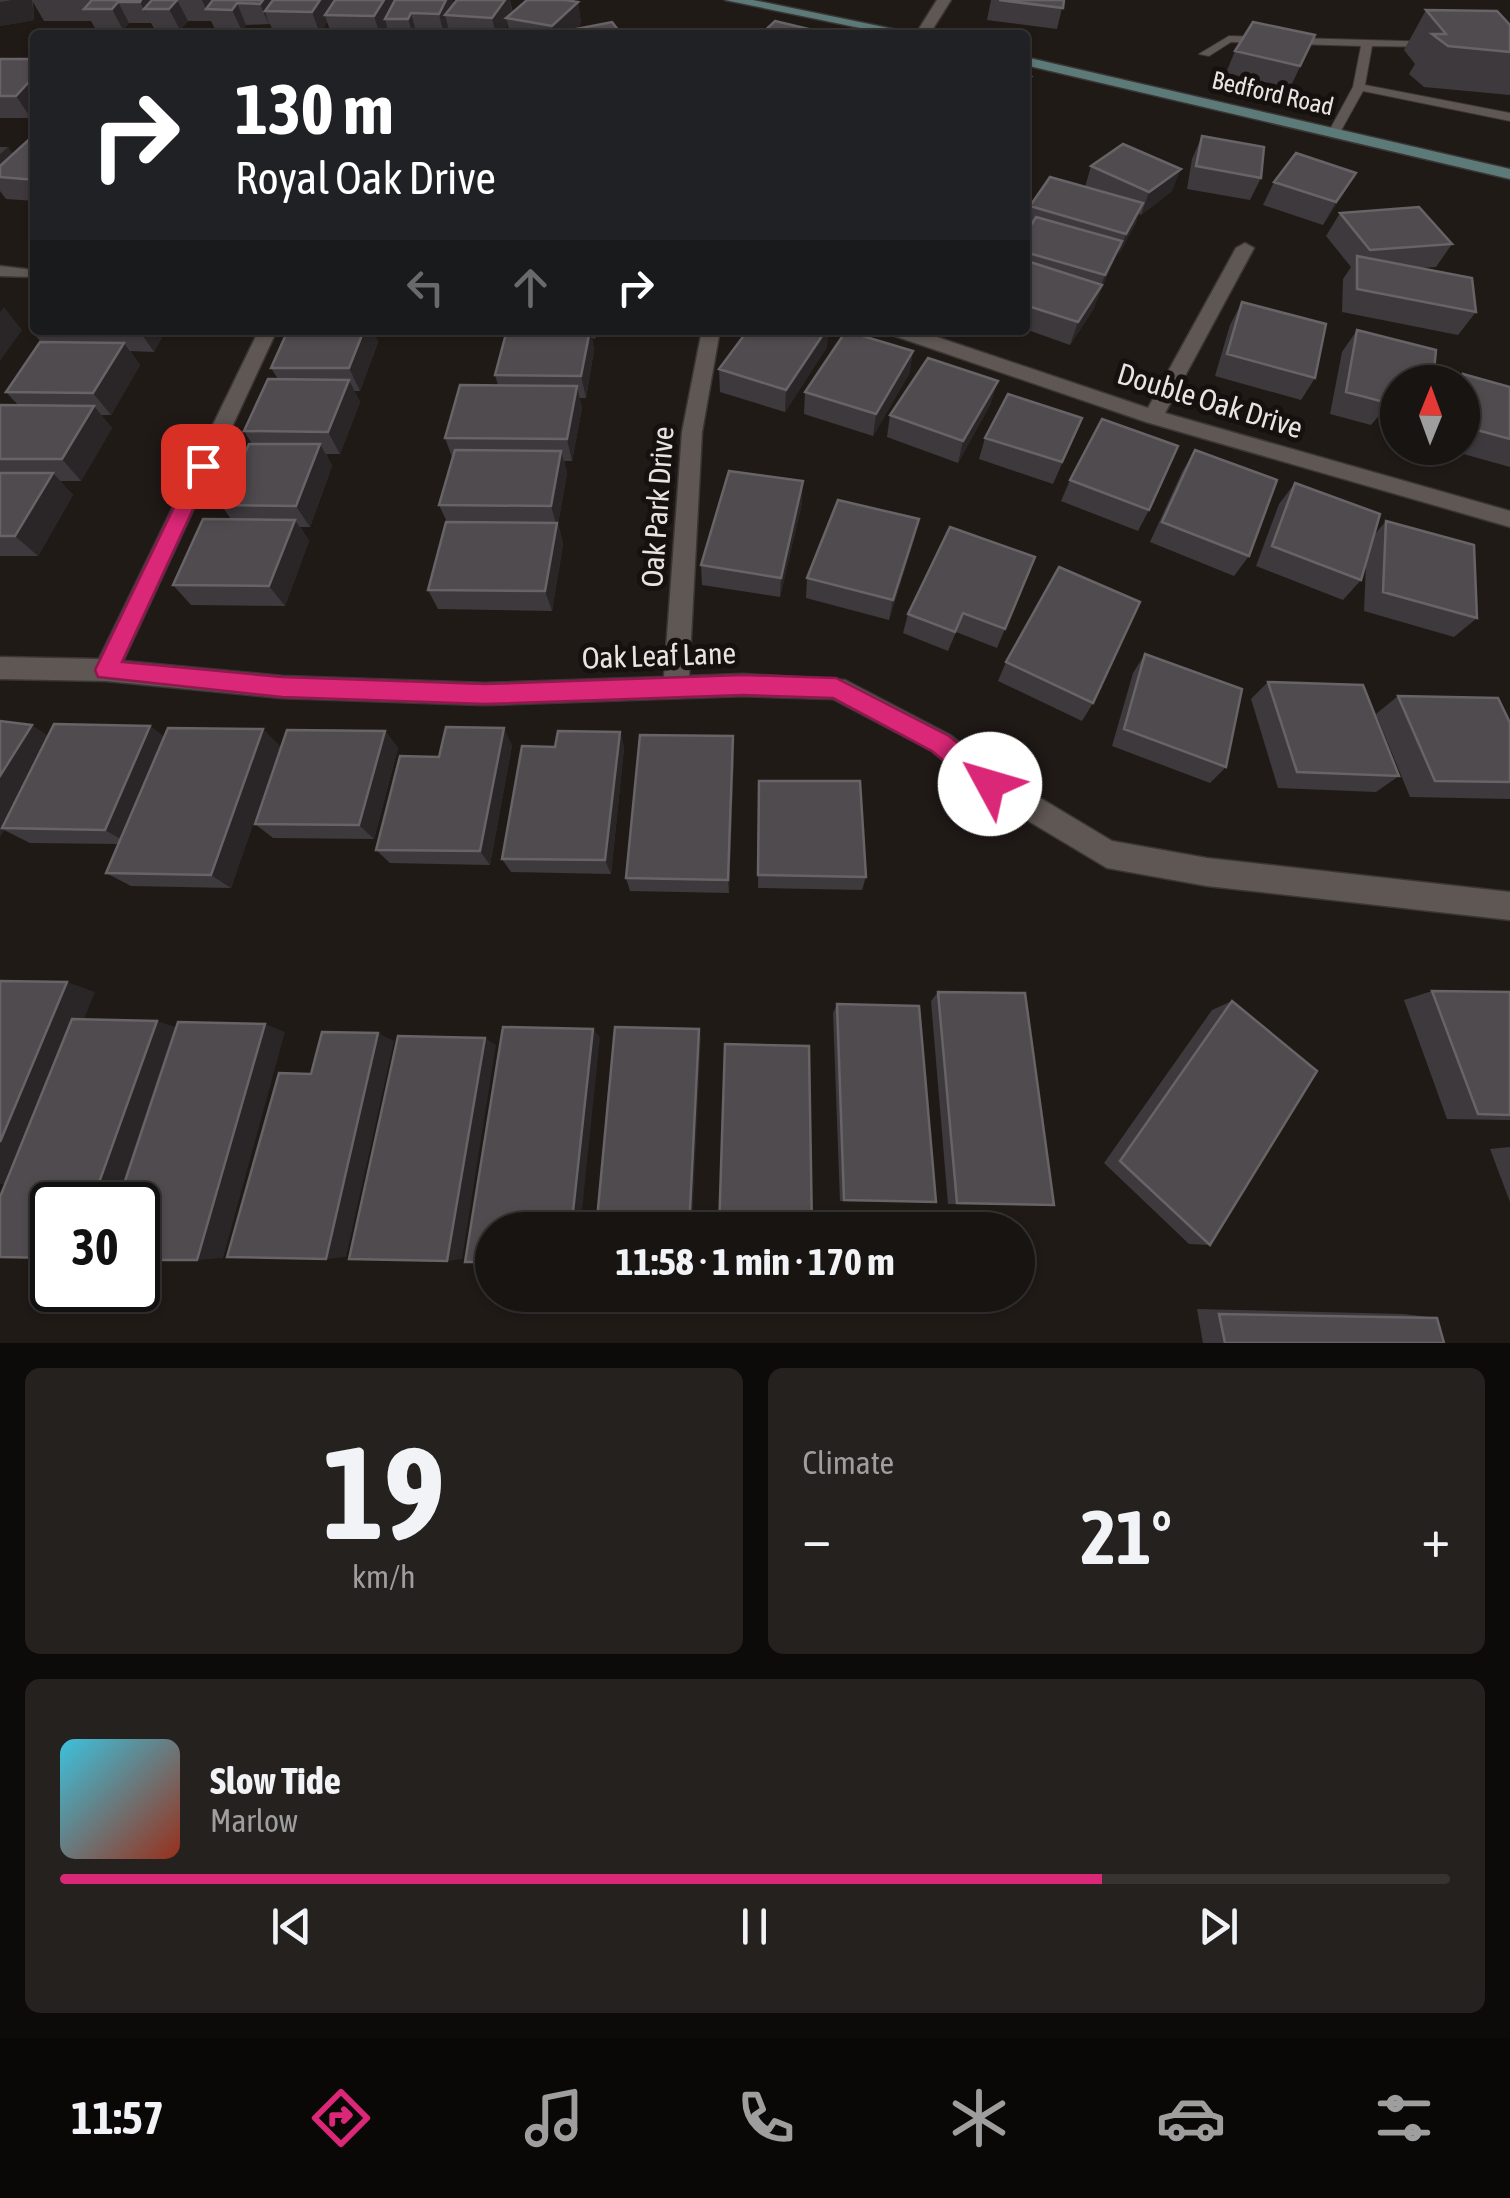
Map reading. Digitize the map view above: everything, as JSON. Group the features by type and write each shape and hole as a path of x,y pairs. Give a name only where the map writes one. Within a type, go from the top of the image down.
{"main road":[{"path":"732,0 891,30"},
{"name":"Bedford Road","path":"1030,62 1510,174"}],"street":[{"path":"922,30 944,0"},
{"path":"1153,417 1244,248"},
{"path":"0,271 28,274"},
{"path":"106,670 266,335"},
{"name":"Oak Park Drive","path":"676,690 692,432 709,335"},
{"name":"Double Oak Drive","path":"911,335 1153,417 1510,519"},
{"name":"Oak Leaf Lane","path":"0,668 106,670 282,687 485,694 743,685 836,688 940,744 990,784 1108,854 1207,872 1510,906"}],"lane":[{"path":"1205,54 1228,39 1452,44"},
{"path":"1334,133 1358,86 1367,43"},
{"path":"1358,86 1510,117"}],"building":[{"path":"92,0 141,0 118,2 112,9 84,9"},
{"path":"152,0 177,0 169,9 144,9"},
{"path":"213,0 263,0 260,4 237,3 232,10 206,9"},
{"path":"273,0 320,0 312,12 265,11"},
{"path":"335,0 384,0 374,16 325,15"},
{"path":"395,0 446,0 439,14 411,13 408,19 385,19"},
{"path":"457,0 505,0 492,18 445,15"},
{"path":"527,0 578,2 552,26 506,18"},
{"path":"999,0 1064,0 1063,8"},
{"path":"1426,10 1497,11 1510,25 1510,52 1448,46 1432,34 1446,34"},
{"path":"775,21 813,30 765,30"},
{"path":"612,22 618,30 571,30"},
{"path":"1253,22 1315,35 1300,66 1235,51"},
{"path":"0,59 30,59 30,81 16,96 0,96"},
{"path":"1202,136 1264,147 1261,178 1196,166"},
{"path":"30,139 30,180 0,177 0,166"},
{"path":"1123,144 1181,169 1149,192 1091,166"},
{"path":"1296,153 1356,173 1336,202 1274,182"},
{"path":"1050,177 1143,203 1126,234 1030,206"},
{"path":"1419,207 1452,244 1370,250 1340,213"},
{"path":"1036,217 1122,241 1105,275 1030,253 1030,227"},
{"path":"1357,256 1472,278 1476,312 1357,289"},
{"path":"1030,262 1102,285 1078,322 1030,307"},
{"path":"1242,302 1326,324 1315,378 1227,354"},
{"path":"1357,330 1436,350 1435,365 1380,365 1380,401 1346,392"},
{"path":"286,335 362,335 349,368 271,368"},
{"path":"506,335 589,335 581,376 495,375"},
{"path":"744,335 823,335 786,390 719,369"},
{"path":"843,335 859,335 913,351 876,414 805,392"},
{"path":"40,342 124,343 93,393 6,392"},
{"path":"928,358 998,381 963,441 890,415"},
{"path":"268,379 349,380 328,432 244,431"},
{"path":"1480,379 1510,387 1510,439 1480,431"},
{"path":"460,385 577,386 567,439 445,438"},
{"path":"1008,394 1082,418 1062,462 985,438"},
{"path":"0,405 94,406 62,459 0,459"},
{"path":"1102,419 1178,446 1149,510 1070,480"},
{"path":"249,444 320,444 296,506 221,505"},
{"path":"455,450 561,451 551,506 439,505"},
{"path":"1195,450 1277,480 1249,556 1162,522"},
{"path":"729,471 803,481 781,578 701,565"},
{"path":"0,473 53,473 15,536 0,536"},
{"path":"1295,483 1380,514 1361,580 1272,546"},
{"path":"838,500 919,519 893,600 807,578"},
{"path":"203,519 295,520 269,586 173,585"},
{"path":"1386,521 1474,545 1477,618 1383,592"},
{"path":"446,522 557,523 545,591 428,590"},
{"path":"950,527 1035,557 1005,629 963,613 955,632 908,614"},
{"path":"1059,567 1140,602 1093,703 1006,662"},
{"path":"1145,654 1242,689 1226,767 1124,729"},
{"path":"1268,682 1363,685 1399,776 1297,772"},
{"path":"1398,696 1498,698 1510,723 1510,782 1435,781"},
{"path":"0,721 32,725 0,776"},
{"path":"54,724 150,726 105,830 2,828"},
{"path":"446,727 504,728 480,851 376,850 400,756 439,757"},
{"path":"168,728 263,729 211,875 106,873"},
{"path":"287,730 385,731 359,825 255,824"},
{"path":"558,731 620,732 605,860 502,859 522,746 555,747"},
{"path":"640,735 733,736 728,880 626,878"},
{"path":"759,781 860,781 866,877 758,875"},
{"path":"0,981 67,982 0,1142"},
{"path":"1432,991 1510,992 1510,1115 1478,1114"},
{"path":"938,992 1025,993 1054,1205 957,1203"},
{"path":"1232,1001 1317,1071 1210,1245 1120,1161"},
{"path":"837,1004 919,1006 936,1202 844,1200"},
{"path":"72,1019 157,1021 99,1182 30,1182 30,1258 0,1257 0,1197"},
{"path":"178,1022 265,1024 197,1260 160,1260 160,1182 125,1182"},
{"path":"503,1027 593,1029 573,1212 475,1212 475,1262 465,1262"},
{"path":"615,1027 699,1029 690,1212 598,1212"},
{"path":"322,1032 378,1033 326,1259 227,1257 279,1073 311,1074"},
{"path":"398,1036 485,1038 447,1261 349,1259"},
{"path":"725,1044 809,1046 812,1212 720,1212"},
{"path":"1219,1314 1437,1318 1444,1343 1225,1343"}],"route":[{"path":"203,466 106,670 282,687 485,694 743,685 836,688 940,744 990,784"}]}
